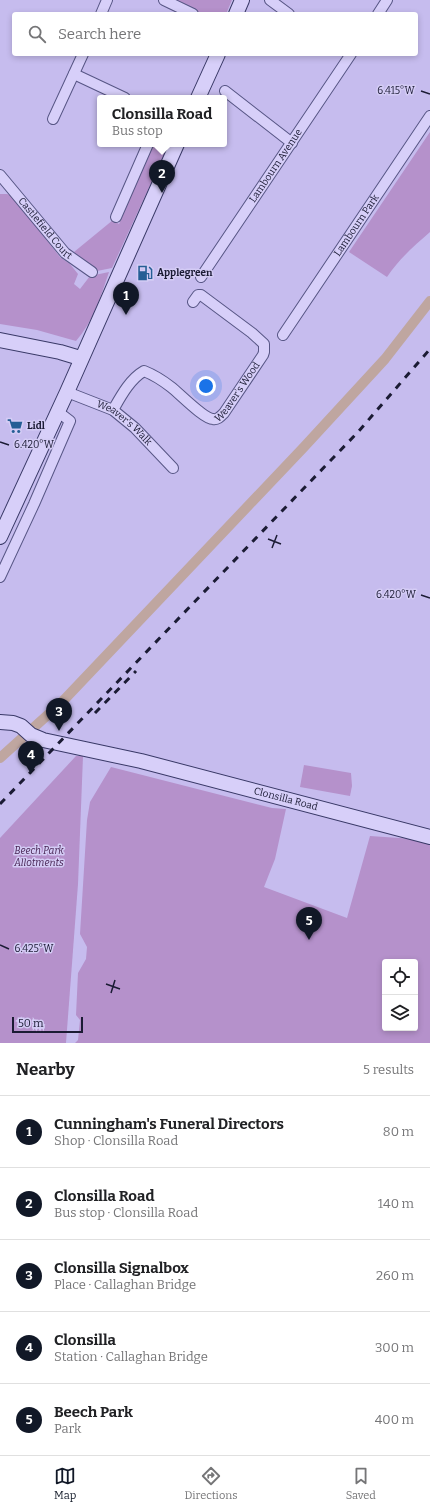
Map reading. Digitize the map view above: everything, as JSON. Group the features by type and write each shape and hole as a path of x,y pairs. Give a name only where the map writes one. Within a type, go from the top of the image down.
{"main road":[{"path":"237,12 242,0"},
{"path":"199,95 217,56"},
{"path":"0,537 67,392 80,358 175,147"},
{"path":"0,340 60,352 80,358"},
{"name":"Clonsilla Road","path":"0,722 13,723 21,726 35,737 68,746 141,761 430,837"}],"street":[{"path":"102,12 107,0"},
{"path":"164,0 189,12"},
{"path":"270,0 286,12"},
{"path":"379,12 387,0"},
{"path":"53,119 82,56"},
{"name":"Lambourn Avenue","path":"201,277 292,143 347,56"},
{"path":"74,74 119,95"},
{"path":"225,91 292,143"},
{"name":"Lambourn Park","path":"283,335 430,116"},
{"path":"116,217 147,147"},
{"name":"Castlefield Court","path":"1,179 65,253 92,272"},
{"name":"Weaver's Wood","path":"113,410 132,380 144,371 155,376 171,387 205,416 218,419 224,413 263,355 264,344 252,333 201,295 198,294 193,302"},
{"name":"Weaver's Walk","path":"67,392 113,410 135,428 173,468"},
{"path":"0,577 70,421 58,412"},
{"path":"18,498 34,504"}],"green space":[{"path":"174,0 232,0 227,12 199,12"},
{"path":"430,132 430,232 402,259 387,277 349,252"},
{"path":"152,147 168,147 112,268 97,271 73,256 74,252 113,220 119,224"},
{"path":"0,194 12,196 60,257 70,264 78,274 74,284 80,289 90,276 109,272 92,317 76,341 37,330 0,324"},
{"name":"Beech Park Allotments","path":"76,756 83,756 78,884 66,1043 0,1043 0,838"},
{"path":"304,765 351,773 352,786 350,796 300,787"},
{"path":"111,767 272,808 286,809 275,859 264,887 347,918 370,836 414,839 430,844 430,1043 75,1043 78,1040 80,1020 76,1015 78,973 86,959 87,947 80,934 87,820 90,802"}],"waterway":[{"path":"0,758 62,702 304,447 385,359 430,301"}],"railway":[{"path":"0,804 358,432 430,349"},
{"path":"95,713 136,671"}],"place":[{"name":"Clonsilla Road","path":"162,193"},
{"name":"Applegreen","path":"145,273"},
{"name":"Cunningham's Funeral Directors","path":"126,315"},
{"name":"Lidl","path":"15,426"},
{"name":"Clonsilla Signalbox","path":"59,731"},
{"name":"Clonsilla","path":"31,774"},
{"name":"Beech Park","path":"309,940"}]}
